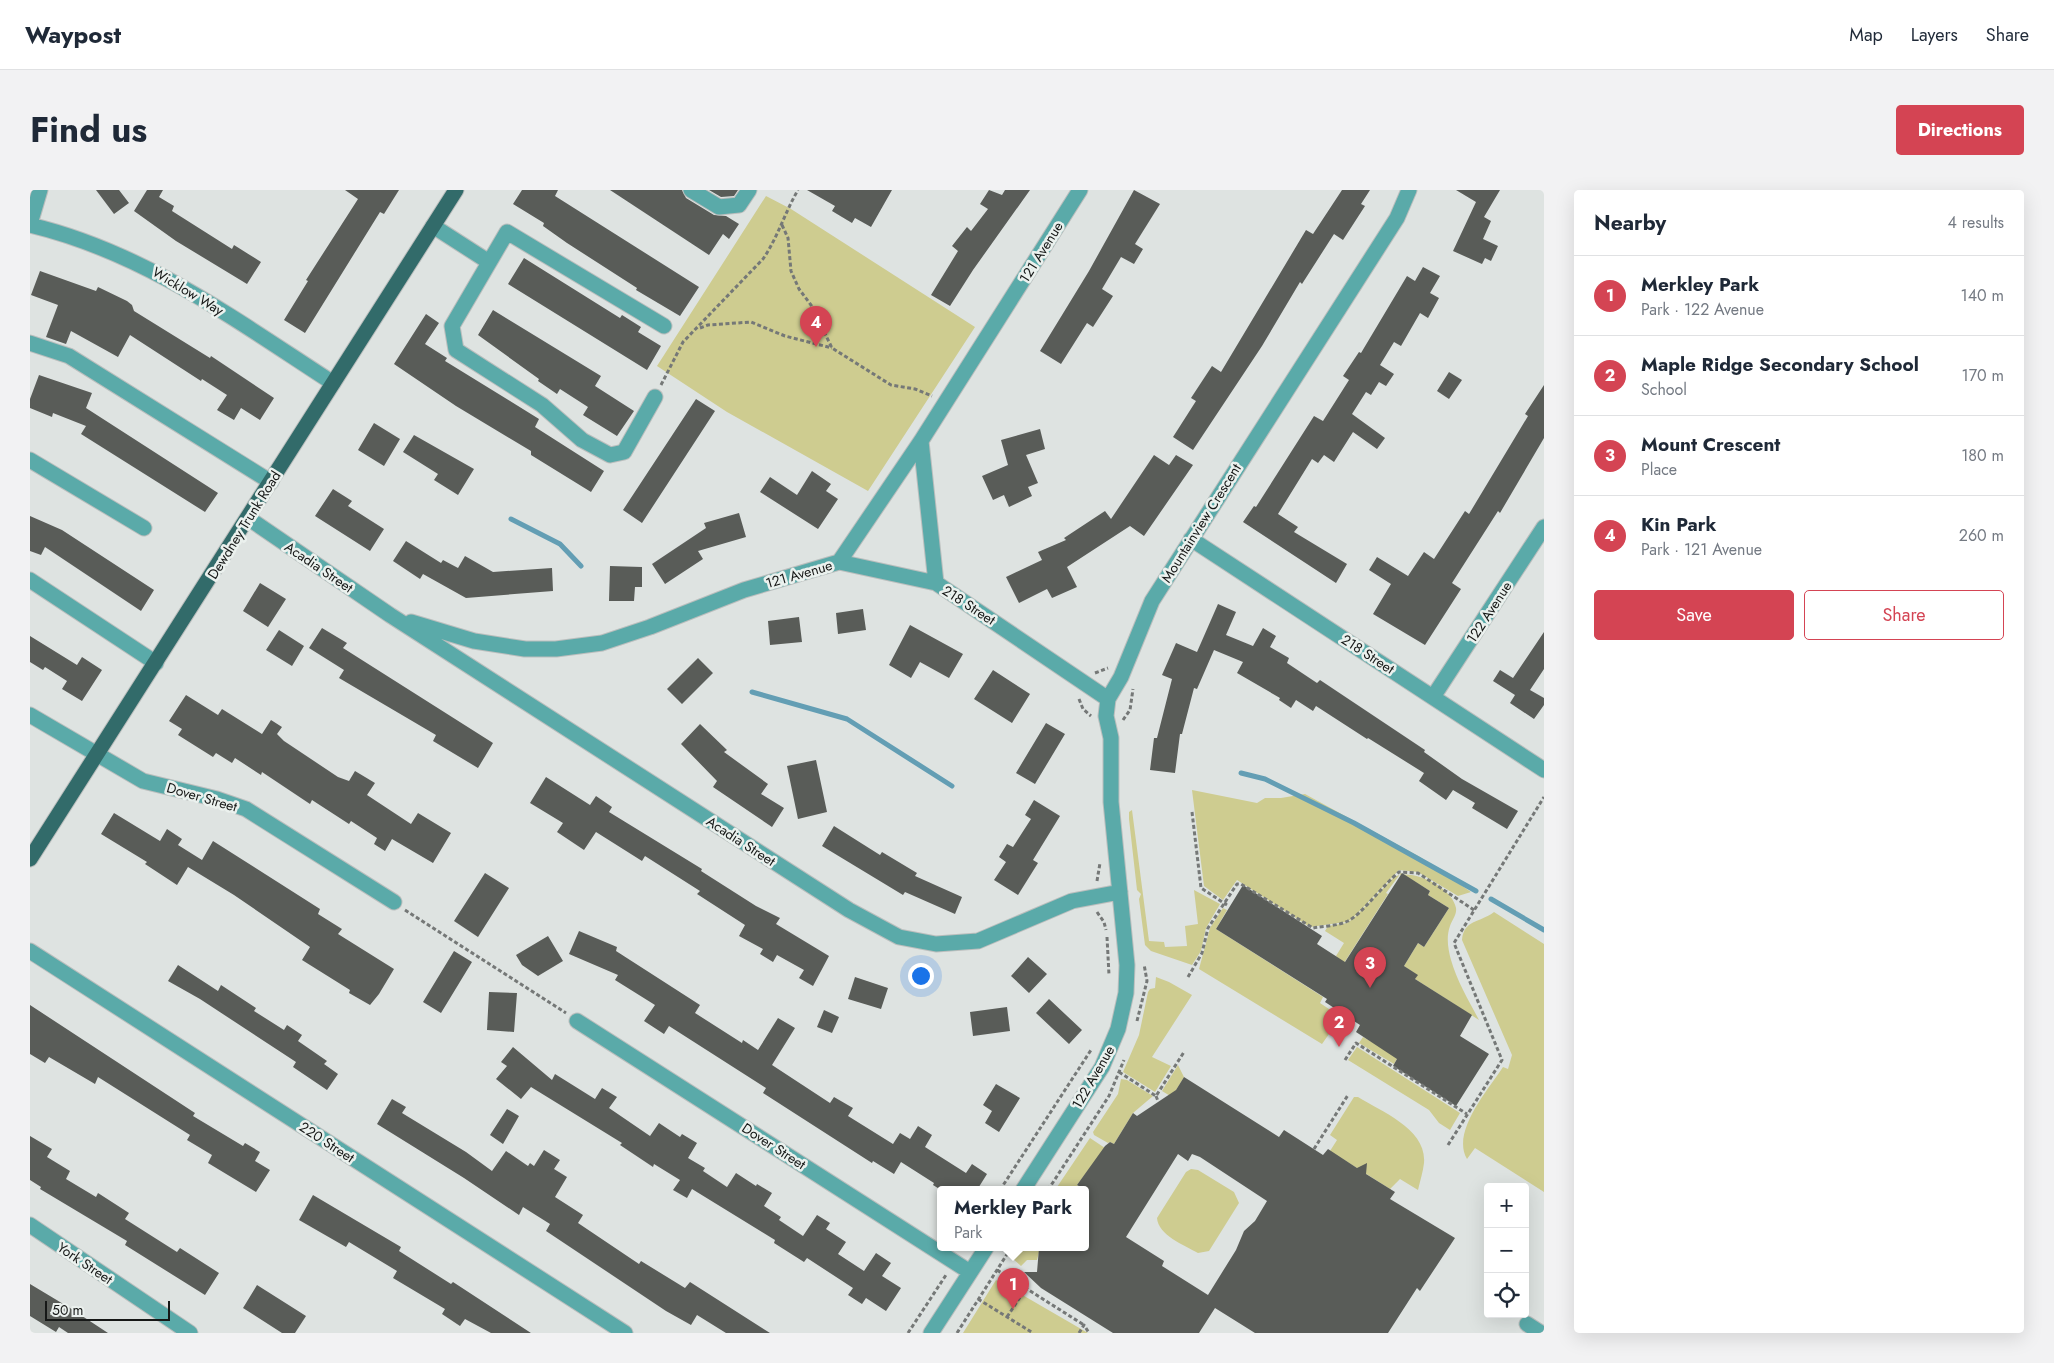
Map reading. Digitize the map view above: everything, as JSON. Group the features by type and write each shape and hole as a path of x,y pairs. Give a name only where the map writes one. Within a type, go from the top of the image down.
{"main road":[{"name":"Dewdney Trunk Road","path":"30,859 456,190"}],"street":[{"path":"30,224 40,190"},
{"path":"691,190 719,207 739,205 749,190"},
{"name":"121 Avenue","path":"650,627 744,590 839,562 922,441 1080,190"},
{"name":"Mountainview Crescent","path":"1120,892 1111,802 1112,744 1106,716 1108,699 1121,676 1146,612 1397,218 1409,190"},
{"name":"Wicklow Way","path":"30,224 83,239 148,267 243,324 334,383"},
{"path":"433,226 489,262"},
{"path":"655,397 624,452 610,455 582,440 542,405 456,350 452,326 507,232 664,326"},
{"path":"30,343 69,356 271,482"},
{"path":"922,441 936,583"},
{"path":"30,460 144,528"},
{"name":"Acadia Street","path":"248,518 390,615 849,910 899,937 936,944 978,941 1072,901 1120,892"},
{"name":"122 Avenue","path":"1433,697 1544,527"},
{"name":"218 Street","path":"1191,539 1544,770"},
{"name":"218 Street","path":"839,562 936,583 1108,699"},
{"path":"30,580 156,663"},
{"name":"Acadia Street","path":"390,615 474,642 525,649 556,649 602,643 650,627"},
{"name":"Dover Street","path":"30,715 97,756 143,781 217,799 246,809 394,902"},
{"name":"122 Avenue","path":"1026,1186 1102,1067 1118,1029 1128,976 1120,892"},
{"name":"220 Street","path":"30,951 625,1333"},
{"name":"Dover Street","path":"577,1021 937,1251"},
{"name":"York Street","path":"30,1225 190,1333"},
{"name":"Dover Street","path":"937,1251 970,1272"},
{"path":"931,1333 984,1251"},
{"path":"1528,1324 1541,1333"}],"path":[{"path":"655,397 683,342 763,259 782,225 788,206 798,190"},
{"path":"782,225 788,238 792,270 799,289 811,305 832,348"},
{"path":"697,329 708,324 751,322 785,336 832,348 891,385 915,389 946,401"},
{"path":"1122,723 1130,710 1134,680"},
{"path":"1448,1145 1502,1060 1454,943 1544,797"},
{"path":"1192,812 1201,888 1226,904"},
{"path":"1188,977 1202,953 1208,928 1226,904 1237,884 1241,884 1310,927 1333,925 1353,918 1399,872 1418,874 1474,910"},
{"path":"394,902 577,1021"},
{"path":"1096,914 1104,922 1106,929 1110,978"},
{"path":"1144,960 1147,981"},
{"path":"1345,1060 1356,1043 1468,1114"},
{"path":"1003,1186 1093,1047"},
{"path":"1156,1096 1184,1052"},
{"path":"1119,1072 1156,1096 1158,1101"},
{"path":"1314,1149 1348,1095"},
{"path":"957,1333 1009,1251"},
{"path":"997,1270 1084,1325 1089,1333"},
{"path":"908,1333 946,1275"},
{"path":"1007,1317 1026,1288"},
{"path":"978,1299 1033,1333"},
{"path":"1079,1333 1084,1325"}],"shaded area":[{"path":"766,196 791,209 975,327 868,491 727,412 657,366"},
{"path":"1192,790 1257,803 1265,798 1281,798 1305,794 1420,857 1471,892 1458,896 1418,872 1399,870 1352,919 1346,922 1310,927 1237,880 1223,900 1204,886"},
{"path":"1132,810 1149,941 1164,942 1165,947 1187,946 1185,926 1198,924 1194,890 1220,904 1206,928 1201,951 1192,965 1151,951 1145,945 1139,899 1141,894 1137,890 1129,819 1129,812"},
{"path":"1399,875 1344,963 1336,956 1344,943 1325,931 1328,926 1347,923 1354,918 1394,877"},
{"path":"1404,875 1421,877 1431,881 1448,893 1453,901 1456,911 1449,930 1449,952 1456,976 1479,1020 1415,979 1417,975 1404,966 1418,943 1424,947 1449,908 1428,895 1430,891"},
{"path":"1223,908 1227,910 1216,929 1323,997 1320,1003 1341,1017 1322,1044 1199,969 1210,928"},
{"path":"1494,912 1544,944 1544,1192 1475,1148 1467,1159 1463,1148 1467,1124 1473,1112 1503,1067 1508,1069 1512,1055 1462,940 1463,933 1469,925"},
{"path":"1156,977 1192,995 1152,1057 1171,1066 1155,1092 1123,1072 1139,1035 1148,992 1150,989 1155,988"},
{"path":"1363,1037 1398,1057 1394,1064 1359,1043"},
{"path":"1357,1047 1460,1113 1450,1130 1439,1123 1429,1110 1348,1060"},
{"path":"1178,1065 1184,1077 1172,1097 1162,1091"},
{"path":"1121,1079 1127,1080 1153,1096 1133,1113 1114,1144 1108,1143 1094,1135 1093,1132 1118,1094"},
{"path":"1354,1097 1358,1097 1401,1123 1418,1140 1423,1151 1424,1163 1418,1190 1400,1179 1390,1189 1330,1151 1337,1140 1330,1135"},
{"path":"1090,1138 1105,1148 1077,1185 1078,1186 1058,1186"},
{"path":"1191,1169 1198,1170 1234,1192 1239,1203 1209,1251 1198,1253 1179,1243 1162,1230 1157,1218 1186,1172"},
{"path":"1016,1251 1039,1251 1037,1260 1027,1260 1021,1266 1012,1258"},
{"path":"996,1280 1007,1286 1088,1333 963,1333"}],"building":[{"path":"96,190 119,190 129,203 114,214"},
{"path":"147,190 163,190 159,197 174,206 172,211 232,249 234,245 261,262 247,284 176,241 134,211"},
{"path":"345,190 399,190 384,214 380,212 305,333 284,320 308,281 306,280 358,199"},
{"path":"522,190 558,190 555,196 699,287 680,316 636,290 637,288 567,243 543,226 544,223 513,204"},
{"path":"610,190 682,190 686,198 714,215 726,216 739,224 729,239 723,234 709,255"},
{"path":"709,190 738,190 734,196 721,197"},
{"path":"807,190 892,190 871,227 855,218 852,223 832,211 835,206"},
{"path":"989,190 1002,195 1005,190 1030,190 973,270 950,306 931,295 958,251 952,246 967,227 971,231 988,209 980,204"},
{"path":"1134,190 1160,204 1135,244 1143,249 1134,264 1121,257 1102,289 1113,296 1093,327 1087,323 1061,364 1040,351 1089,271"},
{"path":"1342,190 1370,190 1361,204 1365,206 1343,240 1334,234 1302,284 1300,282 1262,346 1193,450 1173,437 1196,401 1191,398 1212,366 1221,372 1306,230 1313,234"},
{"path":"1456,190 1500,190 1484,217 1491,221 1483,239 1498,246 1491,261 1485,258 1482,264 1453,251 1476,202"},
{"path":"524,258 620,318 622,315 641,327 638,332 661,346 647,370 508,284"},
{"path":"1423,267 1440,276 1430,293 1439,298 1428,318 1420,313 1401,346 1394,342 1380,365 1394,374 1386,386 1379,382 1371,395 1366,392 1352,414 1385,438 1377,449 1353,432 1334,462 1324,455 1318,463 1312,459 1278,514 1298,527 1294,532 1347,564 1336,583 1243,522 1254,506 1256,507 1314,416 1323,421 1349,380 1343,376 1359,352 1361,353 1407,276 1415,281"},
{"path":"40,271 96,291 98,287 127,301 132,305 134,311 210,358 211,356 274,398 260,420 241,408 234,420 217,410 227,395 202,379 201,381 130,335 118,357 71,331 66,344 46,337 58,305 31,295"},
{"path":"493,310 601,376 595,386 634,411 617,436 583,415 588,407 560,389 557,394 478,335"},
{"path":"426,314 439,323 425,344 447,358 445,361 539,419 535,427 604,471 591,492 531,455 531,451 456,406 394,364"},
{"path":"1449,372 1462,380 1449,399 1437,391"},
{"path":"39,375 92,393 86,408 218,493 205,512 81,434 86,426 53,413 52,417 30,408 30,399"},
{"path":"1544,385 1544,438 1500,513 1498,511 1452,583 1461,589 1425,645 1373,614 1391,584 1369,570 1377,557 1408,576 1424,552 1434,559 1465,511 1469,514 1528,416 1525,414"},
{"path":"696,399 715,411 642,523 623,510"},
{"path":"374,423 400,439 384,466 358,450"},
{"path":"1040,429 1045,449 1026,455 1038,483 1028,487 1032,496 1009,507 1004,495 993,500 982,476 1008,465 1001,440"},
{"path":"414,435 474,469 458,495 434,480 438,474 403,452"},
{"path":"1154,455 1169,465 1176,455 1193,465 1144,536 1130,526 1067,567 1077,587 1052,598 1047,589 1019,603 1006,577 1042,560 1038,552 1066,540 1064,538 1105,511 1111,519"},
{"path":"812,471 831,484 826,491 838,499 818,529 760,492 770,477 797,495"},
{"path":"333,489 352,501 348,506 384,529 370,551 315,516"},
{"path":"739,513 746,537 698,551 703,559 665,584 652,564 706,528 704,523"},
{"path":"30,516 62,530 154,590 141,611 45,547 41,555 30,551"},
{"path":"406,541 441,563 443,560 458,568 465,556 493,572 552,568 553,591 466,598 423,574 420,579 393,561"},
{"path":"610,566 642,567 642,587 635,587 634,601 609,601"},
{"path":"260,583 286,599 268,627 243,611"},
{"path":"1218,604 1236,612 1226,635 1253,646 1263,628 1276,636 1270,647 1289,658 1287,663 1317,683 1320,680 1425,750 1424,752 1462,779 1518,811 1507,829 1472,808 1475,803 1453,790 1446,800 1419,781 1424,773 1316,706 1313,711 1296,700 1291,708 1279,700 1280,698 1237,673 1243,662 1214,650 1197,689 1194,688 1182,734 1180,734 1175,773 1150,770 1154,738 1157,738 1172,679 1162,675 1176,643 1197,652"},
{"path":"863,609 866,630 838,634 836,613"},
{"path":"799,617 802,642 770,645 768,621"},
{"path":"910,625 963,654 949,678 920,662 911,678 889,665"},
{"path":"322,628 347,643 343,648 493,743 478,768 433,741 436,735 339,678 344,670 309,648"},
{"path":"279,630 304,646 292,666 266,650"},
{"path":"1544,632 1544,669 1530,690 1544,698 1544,705 1534,719 1510,703 1515,695 1493,681 1500,670 1513,678"},
{"path":"30,636 77,665 82,657 102,670 82,701 62,689 67,681 45,667 43,670 30,662"},
{"path":"698,658 713,673 682,704 667,689"},
{"path":"993,670 1030,694 1012,723 974,699"},
{"path":"186,695 218,715 222,709 262,734 271,720 282,727 277,734 284,741 338,777 349,781 355,771 375,783 367,795 411,824 418,813 451,833 433,863 392,839 385,851 374,844 377,838 351,821 349,824 312,800 310,804 262,772 261,775 235,758 232,763 216,753 213,757 178,735 182,729 169,721"},
{"path":"1046,723 1065,734 1035,784 1016,773"},
{"path":"700,724 727,750 724,752 768,784 761,794 784,808 772,827 713,787 717,781 681,744"},
{"path":"816,760 827,812 798,819 787,766"},
{"path":"546,777 590,805 596,796 612,807 609,812 702,869 701,871 756,906 780,918 776,924 829,956 813,986 799,978 804,970 777,955 773,962 760,954 763,949 739,936 745,925 697,894 700,891 645,856 642,861 596,832 584,850 557,832 563,823 530,803"},
{"path":"1034,800 1060,816 1033,860 1038,863 1018,895 994,880 1006,862 999,857 1007,844 1013,847 1031,819 1025,815"},
{"path":"114,813 160,841 167,829 182,839 178,845 202,860 213,841 320,909 318,914 342,929 338,934 394,969 379,994 370,1005 349,993 350,990 302,960 310,947 234,895 188,867 177,885 145,864 147,862 101,834"},
{"path":"834,826 880,855 882,852 917,873 915,876 962,897 955,914 905,892 903,895 822,846"},
{"path":"485,873 509,888 478,937 454,921"},
{"path":"1402,873 1430,891 1428,895 1449,908 1424,947 1418,943 1404,966 1418,975 1415,979 1472,1015 1460,1036 1489,1054 1456,1106 1393,1066 1397,1059 1356,1032 1360,1025 1325,1002 1327,999 1216,929 1243,885 1322,936 1317,944 1345,962"},
{"path":"579,931 617,947 616,951 700,1005 695,1013 742,1043 743,1040 758,1050 778,1018 795,1028 772,1065 830,1103 834,1097 853,1108 848,1116 893,1144 900,1133 910,1139 918,1126 932,1135 925,1147 966,1173 972,1164 987,1174 980,1186 937,1188 933,1185 934,1183 901,1162 894,1174 873,1161 872,1163 763,1093 766,1088 669,1026 664,1034 644,1021 655,1005 615,980 618,975 569,954"},
{"path":"548,936 563,961 538,976 522,965 516,955"},
{"path":"454,951 472,962 441,1013 423,1002"},
{"path":"1028,957 1047,974 1029,993 1011,976"},
{"path":"178,965 218,991 221,985 256,1008 254,1011 284,1030 287,1025 302,1035 298,1041 327,1061 324,1064 338,1074 327,1090 293,1067 296,1062 200,999 168,981"},
{"path":"855,977 888,988 881,1009 848,999"},
{"path":"489,992 517,993 514,1032 487,1030"},
{"path":"1049,999 1082,1030 1069,1044 1036,1013"},
{"path":"30,1005 195,1113 193,1116 243,1146 245,1143 260,1152 255,1161 270,1170 256,1192 208,1163 212,1155 187,1140 190,1135 98,1077 95,1084 49,1057 45,1063 30,1054"},
{"path":"1007,1007 1010,1031 973,1036 970,1012"},
{"path":"824,1010 839,1017 832,1033 817,1027"},
{"path":"513,1047 552,1080 555,1074 595,1099 602,1088 617,1097 609,1108 650,1136 659,1123 680,1137 682,1134 697,1143 688,1158 705,1168 703,1171 727,1187 736,1173 756,1186 757,1184 772,1193 764,1206 781,1217 779,1220 803,1236 817,1215 830,1223 826,1229 846,1242 838,1254 864,1271 876,1253 891,1263 882,1276 901,1288 886,1311 866,1298 862,1304 848,1295 853,1288 807,1258 804,1262 774,1243 775,1240 692,1189 687,1198 673,1190 680,1180 654,1164 653,1167 620,1145 622,1143 531,1087 521,1099 496,1079 507,1066 501,1062"},
{"path":"1184,1077 1279,1137 1284,1130 1323,1155 1328,1149 1357,1168 1367,1163 1366,1174 1395,1192 1390,1199 1455,1238 1420,1291 1417,1288 1388,1333 1255,1333 1215,1308 1199,1333 1113,1333 1041,1288 1024,1272 1037,1272 1039,1251 1089,1251 1089,1186 1077,1185 1105,1146 1110,1142 1114,1144 1133,1113 1137,1116 1176,1090","holes":["1178,1154 1188,1161 1192,1154 1200,1157 1267,1201 1255,1221 1244,1231 1236,1250 1208,1295 1162,1266 1164,1261 1126,1237"]},
{"path":"996,1084 1020,1098 999,1132 985,1123 992,1111 983,1105"},
{"path":"392,1099 406,1107 402,1113 466,1152 492,1171 506,1151 528,1166 530,1163 534,1166 544,1150 560,1160 554,1169 567,1177 555,1197 583,1215 578,1223 639,1264 641,1261 685,1288 690,1282 770,1333 726,1333 697,1315 691,1325 666,1311 546,1231 550,1224 523,1207 519,1215 377,1124"},
{"path":"507,1109 519,1116 503,1144 490,1135"},
{"path":"30,1136 52,1149 47,1157 70,1171 66,1179 96,1197 98,1193 129,1213 125,1219 177,1252 180,1248 219,1273 205,1295 125,1245 127,1241 40,1189 41,1187 30,1180"},
{"path":"313,1195 401,1247 399,1251 451,1284 453,1282 531,1333 491,1333 465,1319 460,1326 442,1314 445,1309 393,1278 397,1271 349,1242 346,1247 299,1220"},
{"path":"30,1284 108,1333 68,1333 59,1327 56,1332 30,1316"},
{"path":"257,1285 306,1316 295,1333 282,1333 243,1308"}],"waterway":[{"path":"511,519 560,544 581,566"},
{"path":"752,692 847,719 952,786"},
{"path":"1241,773 1265,779 1354,823 1476,891"},
{"path":"1491,899 1544,930"}],"place":[{"name":"Kin Park","path":"816,347"},
{"name":"Mount Crescent","path":"1370,988"},
{"name":"Maple Ridge Secondary School","path":"1339,1047"},
{"name":"Merkley Park","path":"1013,1309"}]}
